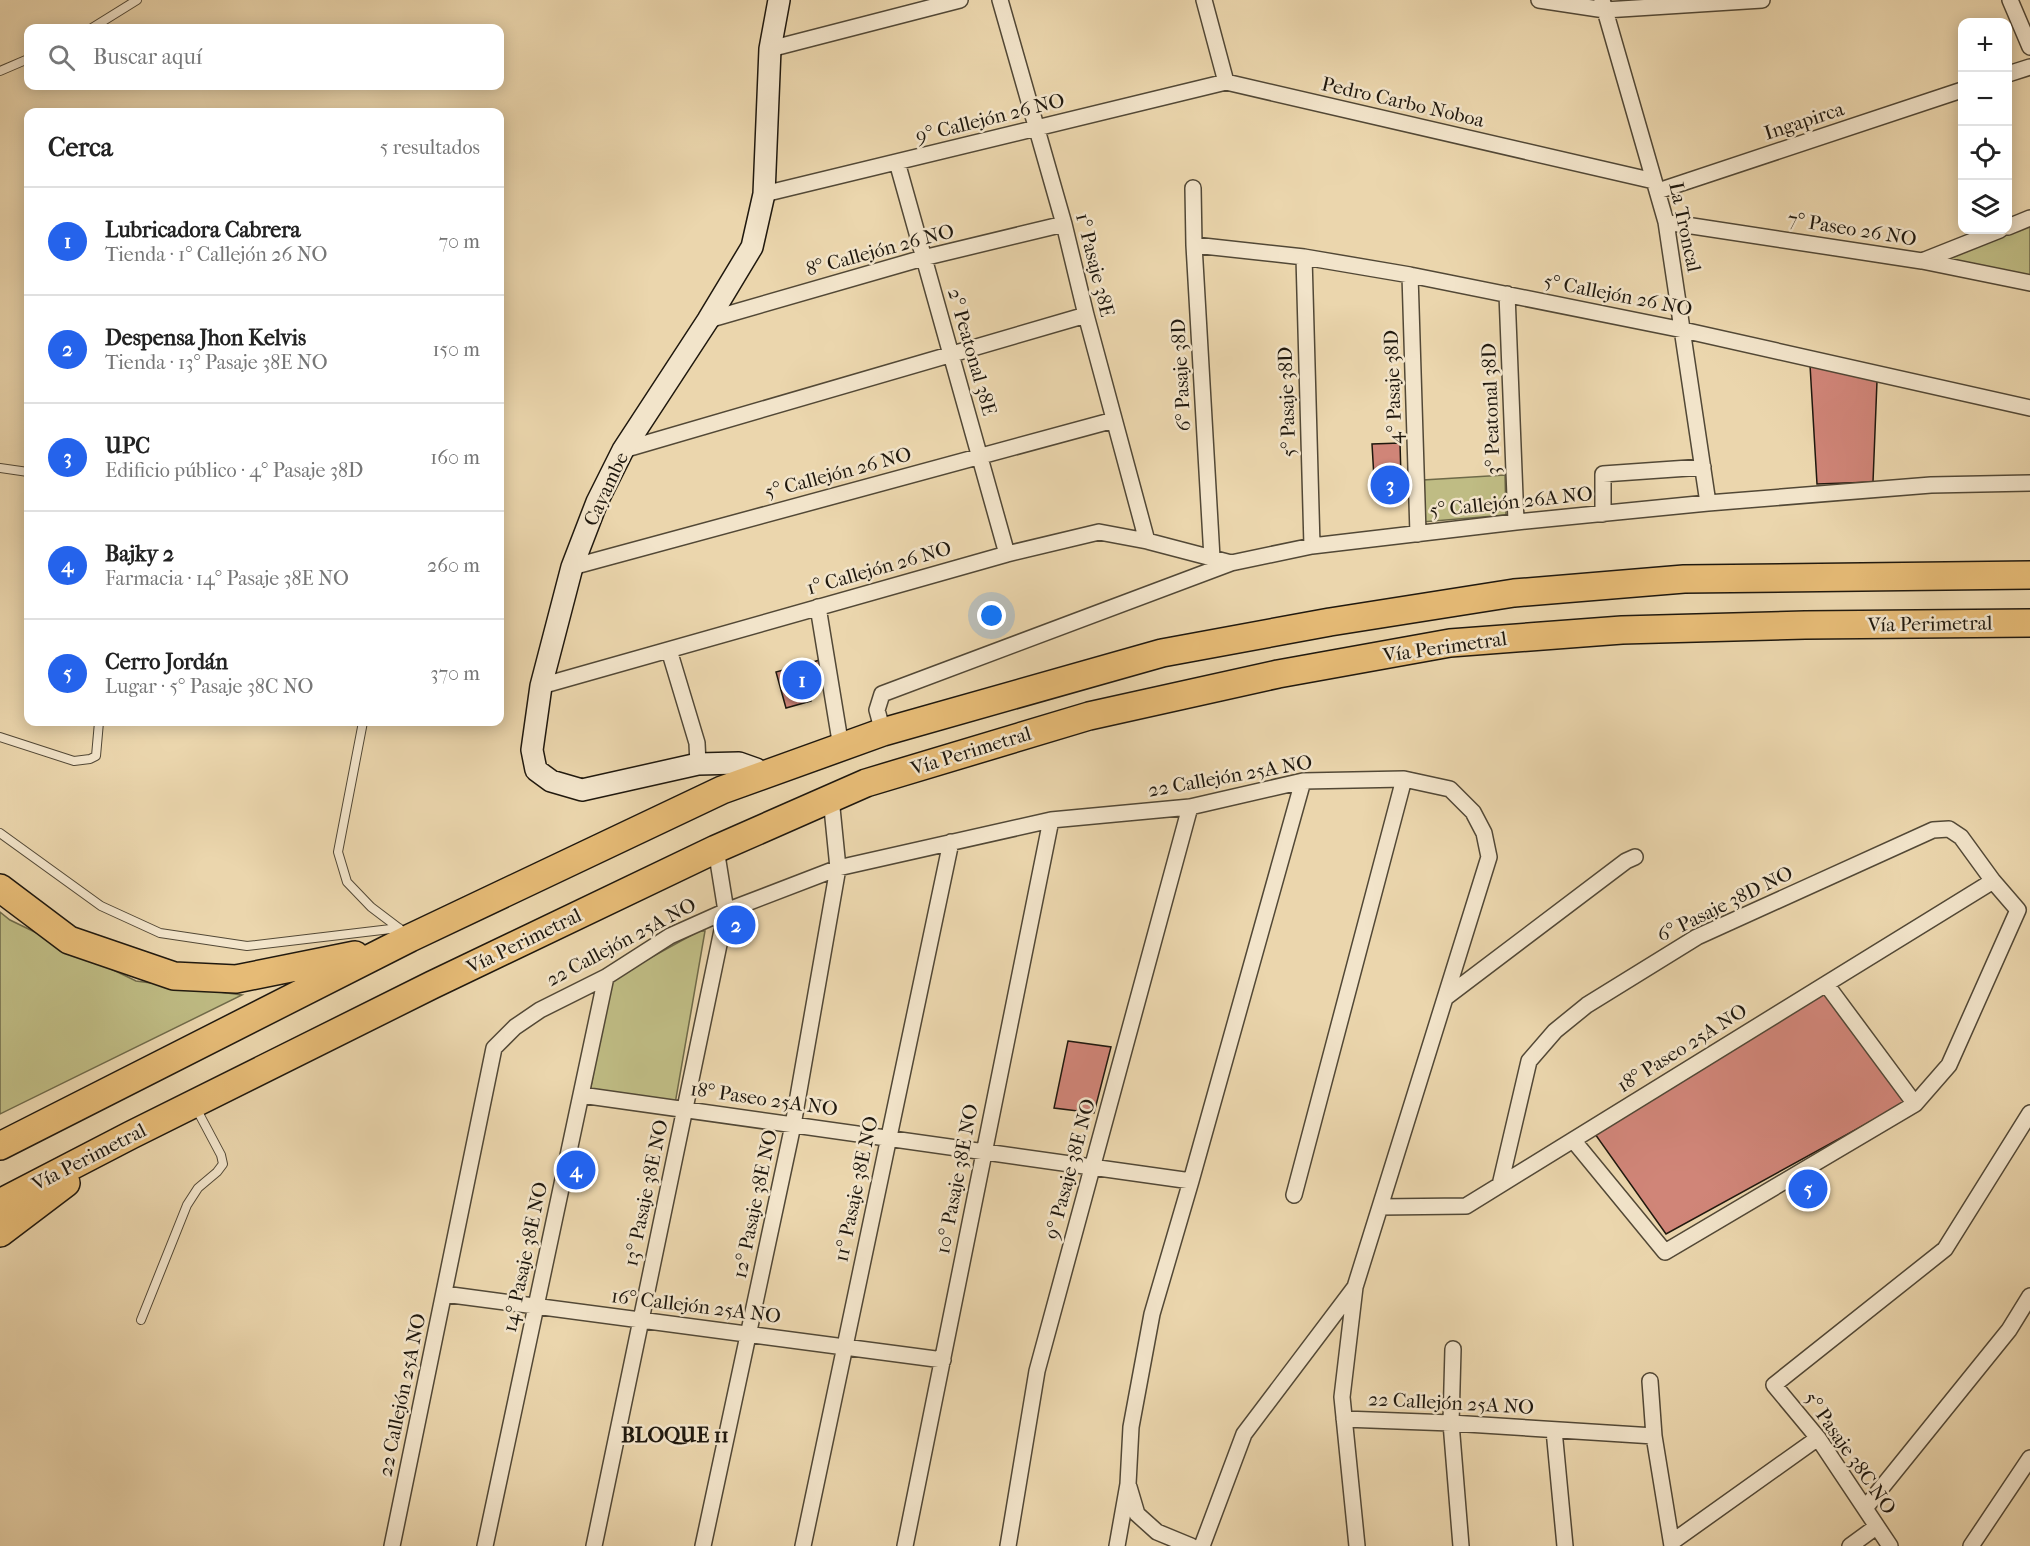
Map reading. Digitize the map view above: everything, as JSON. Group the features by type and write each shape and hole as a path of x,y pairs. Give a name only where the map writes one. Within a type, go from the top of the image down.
{"highway":[{"name":"Vía Perimetral","path":"0,1146 400,938 722,790 883,732 1162,653 1330,621 1514,593 1684,579 2030,575"},
{"name":"Vía Perimetral","path":"0,1203 432,985 716,849 866,783 1089,716 1278,674 1450,643 1622,630 1805,625 2030,623"},
{"path":"0,888 69,940 174,976 236,979 400,938"},
{"path":"0,1233 131,1135"}],"street":[{"name":"Cayambe","path":"765,775 739,763 698,764 582,790 551,781 536,770 532,750 541,686 572,567 597,502 623,450 708,320 752,247 764,194 770,49 779,0"},
{"path":"770,49 960,0"},
{"name":"1° Pasaje 38E","path":"1000,0 1064,224 1147,541"},
{"path":"1204,0 1226,82"},
{"path":"1539,0 1603,5 1762,0"},
{"path":"2010,0 2030,47"},
{"name":"La Troncal","path":"1603,5 1666,222 1708,503"},
{"path":"2012,73 2030,67"},
{"name":"9° Callejón 26 NO","path":"764,194 1226,82"},
{"name":"Pedro Carbo Noboa","path":"1226,82 1656,186"},
{"name":"Ingapirca","path":"1656,186 1958,91"},
{"name":"2° Peatonal 38E","path":"897,162 1007,554"},
{"name":"6° Pasaje 38D","path":"1193,188 1194,245 1212,558"},
{"path":"2012,225 2030,218"},
{"name":"7° Paseo 26 NO","path":"1666,222 1922,261 2030,283"},
{"name":"8° Callejón 26 NO","path":"708,320 923,258 1064,224"},
{"path":"1922,261 1990,234"},
{"name":"5° Callejón 26 NO","path":"1194,245 1304,257 1410,275 1683,330 2030,408"},
{"name":"5° Pasaje 38D","path":"1304,257 1312,546"},
{"name":"4° Pasaje 38D","path":"1410,275 1418,534"},
{"name":"3° Peatonal 38D","path":"1507,294 1516,522"},
{"path":"623,450 1086,315"},
{"name":"5° Callejón 26 NO","path":"572,567 1114,420"},
{"path":"1603,514 1603,474 1703,467"},
{"name":"5° Callejón 26A NO","path":"883,732 877,710 882,694 1231,563 1312,546 1516,522 1708,503 1930,486 2030,483"},
{"name":"1° Callejón 26 NO","path":"541,686 1007,554 1099,532 1147,541 1231,563"},
{"path":"818,607 840,747"},
{"path":"669,650 697,743 698,764"},
{"path":"1294,1195 1404,779"},
{"name":"22 Callejón 25A NO","path":"392,1546 494,1048 515,1027 540,1010 606,977 670,936 726,911 838,868 1051,820 1190,807 1303,781 1404,779 1450,789 1473,812 1484,833 1489,857 1355,1287 1342,1397 1344,1419 1451,1423 1654,1436"},
{"path":"1117,1546 1128,1484 1131,1427 1152,1314 1303,781"},
{"name":"12° Pasaje 38E NO","path":"703,1546 793,1125 838,868 831,798"},
{"name":"9° Pasaje 38E NO","path":"1008,1546 1037,1371 1190,807"},
{"name":"10° Pasaje 38E NO","path":"905,1546 1051,820"},
{"name":"6° Pasaje 38D NO","path":"1500,1185 1529,1061 1555,1031 1587,1005 1697,937 1933,830 1948,830 1961,837 1993,881 2018,910 1949,1065 1915,1104"},
{"name":"11° Pasaje 38E NO","path":"803,1546 951,842"},
{"name":"13° Pasaje 38E NO","path":"594,1546 726,911 716,849"},
{"path":"1445,998 1626,861 1635,858"},
{"name":"18° Paseo 25A NO","path":"1380,1207 1466,1206 1993,881"},
{"name":"14° Pasaje 38E NO","path":"485,1546 606,977"},
{"path":"1573,1140 1665,1252 1915,1104 1826,984"},
{"name":"18° Paseo 25A NO","path":"581,1095 1191,1181"},
{"name":"5° Pasaje 38C NO","path":"1890,1546 1818,1438 1774,1385 1945,1250 2030,1113"},
{"path":"1202,1546 1244,1434 1355,1287"},
{"name":"16° Callejón 25A NO","path":"444,1294 943,1360"},
{"path":"1866,1507 2010,1330 2030,1296"},
{"path":"1453,1349 1451,1423 1461,1546"},
{"path":"1650,1381 1654,1436 1672,1544 1818,1438"},
{"path":"1344,1419 1357,1546"},
{"path":"1554,1430 1565,1546"},
{"path":"1971,1546 2030,1458"},
{"path":"1128,1484 1137,1514 1157,1532 1191,1546"},
{"path":"1850,1546 1876,1527"}],"lane":[{"path":"98,24 137,0"},
{"path":"0,71 24,61"},
{"path":"0,468 24,471"},
{"path":"0,737 74,760 90,759 96,756 99,726"},
{"path":"362,726 338,852 347,882 400,938"},
{"path":"0,833 101,906 160,933 247,946 400,938"},
{"path":"141,1320 187,1205 198,1188 218,1172 223,1164 221,1155 194,1104"}],"shaded area":[{"path":"2030,224 2030,277 1938,259 2004,234 2012,234 2012,231"},
{"path":"1505,475 1506,515 1422,522 1423,480"},
{"path":"0,912 10,920 136,981 242,995 0,1114"},
{"path":"699,931 705,931 675,1104 590,1092 610,980"}],"building":[{"path":"1810,365 1877,381 1873,482 1817,484"},
{"path":"1400,443 1401,477 1374,478 1372,444"},
{"path":"820,660 827,687 808,693 811,701 786,708 776,672"},
{"path":"1826,989 1908,1101 1666,1234 1595,1134"},
{"path":"1068,1041 1111,1047 1094,1113 1054,1108"}],"place":[{"name":"UPC","path":"1390,485"},
{"name":"Lubricadora Cabrera","path":"802,680"},
{"name":"Despensa Jhon Kelvis","path":"736,925"},
{"name":"Bajky 2","path":"576,1170"},
{"name":"Cerro Jordán","path":"1808,1189"}],"district":[{"name":"BLOQUE 11","path":"675,1435"}]}
